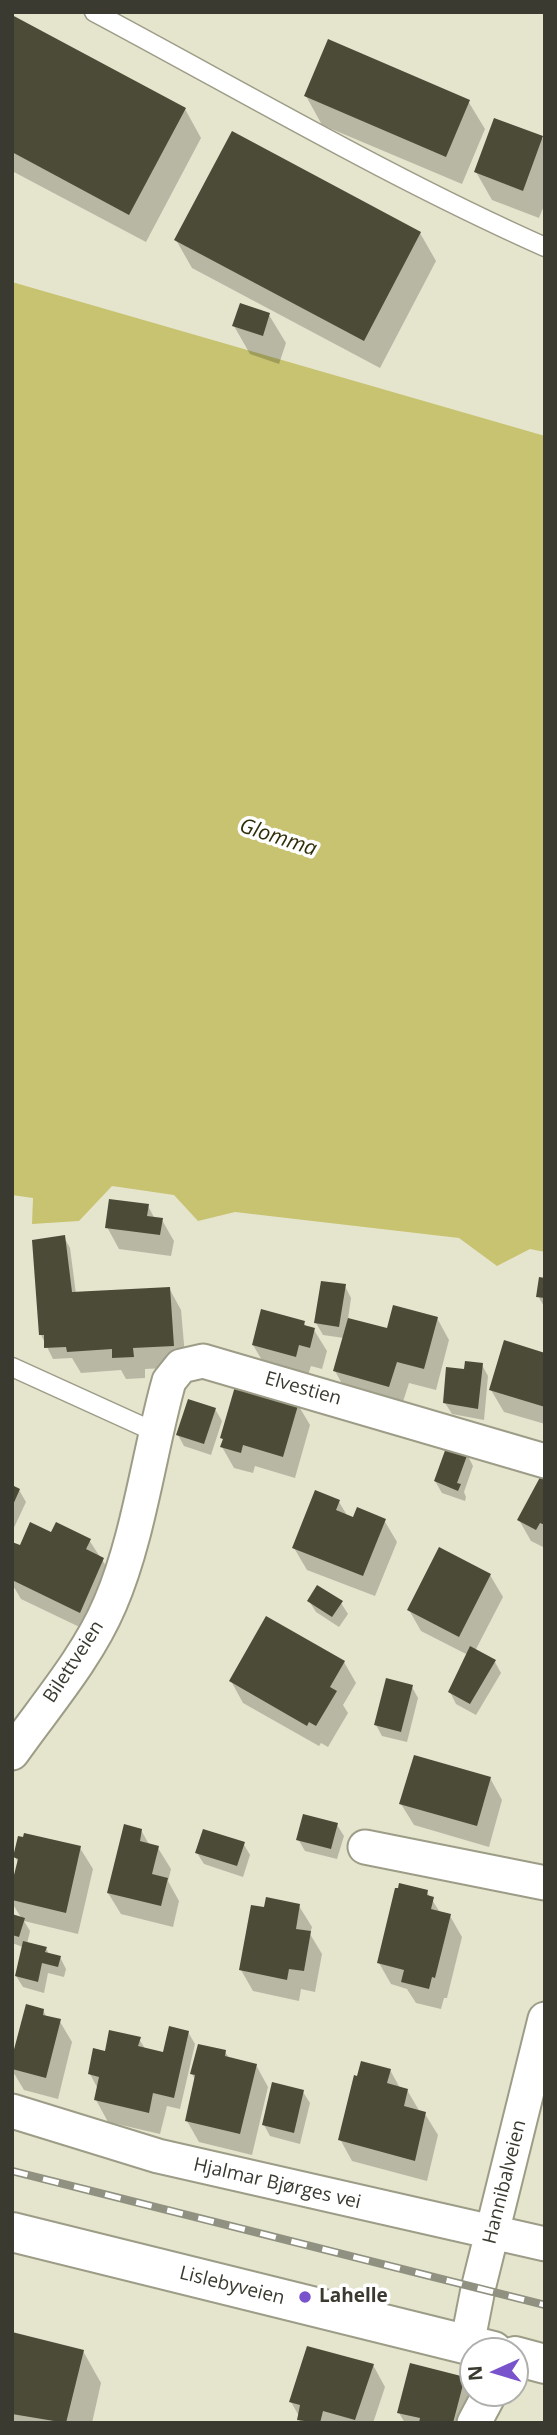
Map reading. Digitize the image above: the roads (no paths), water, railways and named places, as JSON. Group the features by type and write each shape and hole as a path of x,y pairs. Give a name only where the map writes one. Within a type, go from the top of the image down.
{"street":[{"name":"Elvestien","path":"144,1484 169,1381 181,1366 204,1361 545,1461"},
{"name":"Bilettveien","path":"12,1752 87,1647 110,1605 126,1559 144,1484"},
{"path":"365,1847 545,1883"},
{"name":"Hannibalveien","path":"481,2337 493,2234 545,2019"},
{"name":"Hjalmar Bjørges vei","path":"12,2111 159,2156 545,2244"},
{"name":"Lislebyveien","path":"12,2232 459,2343"},
{"path":"474,2423 483,2407"}],"lane":[{"path":"94,12 309,131 491,223 545,247"},
{"path":"12,1367 155,1432"}],"water":[{"name":"Glomma","path":"12,282 545,436 545,1252 530,1249 497,1266 459,1238 235,1212 198,1221 174,1195 112,1186 79,1221 32,1224 33,1198 12,1195"}],"railway":[{"path":"12,2171 545,2305"}],"place":[{"name":"Lahelle","path":"305,2297"}]}
